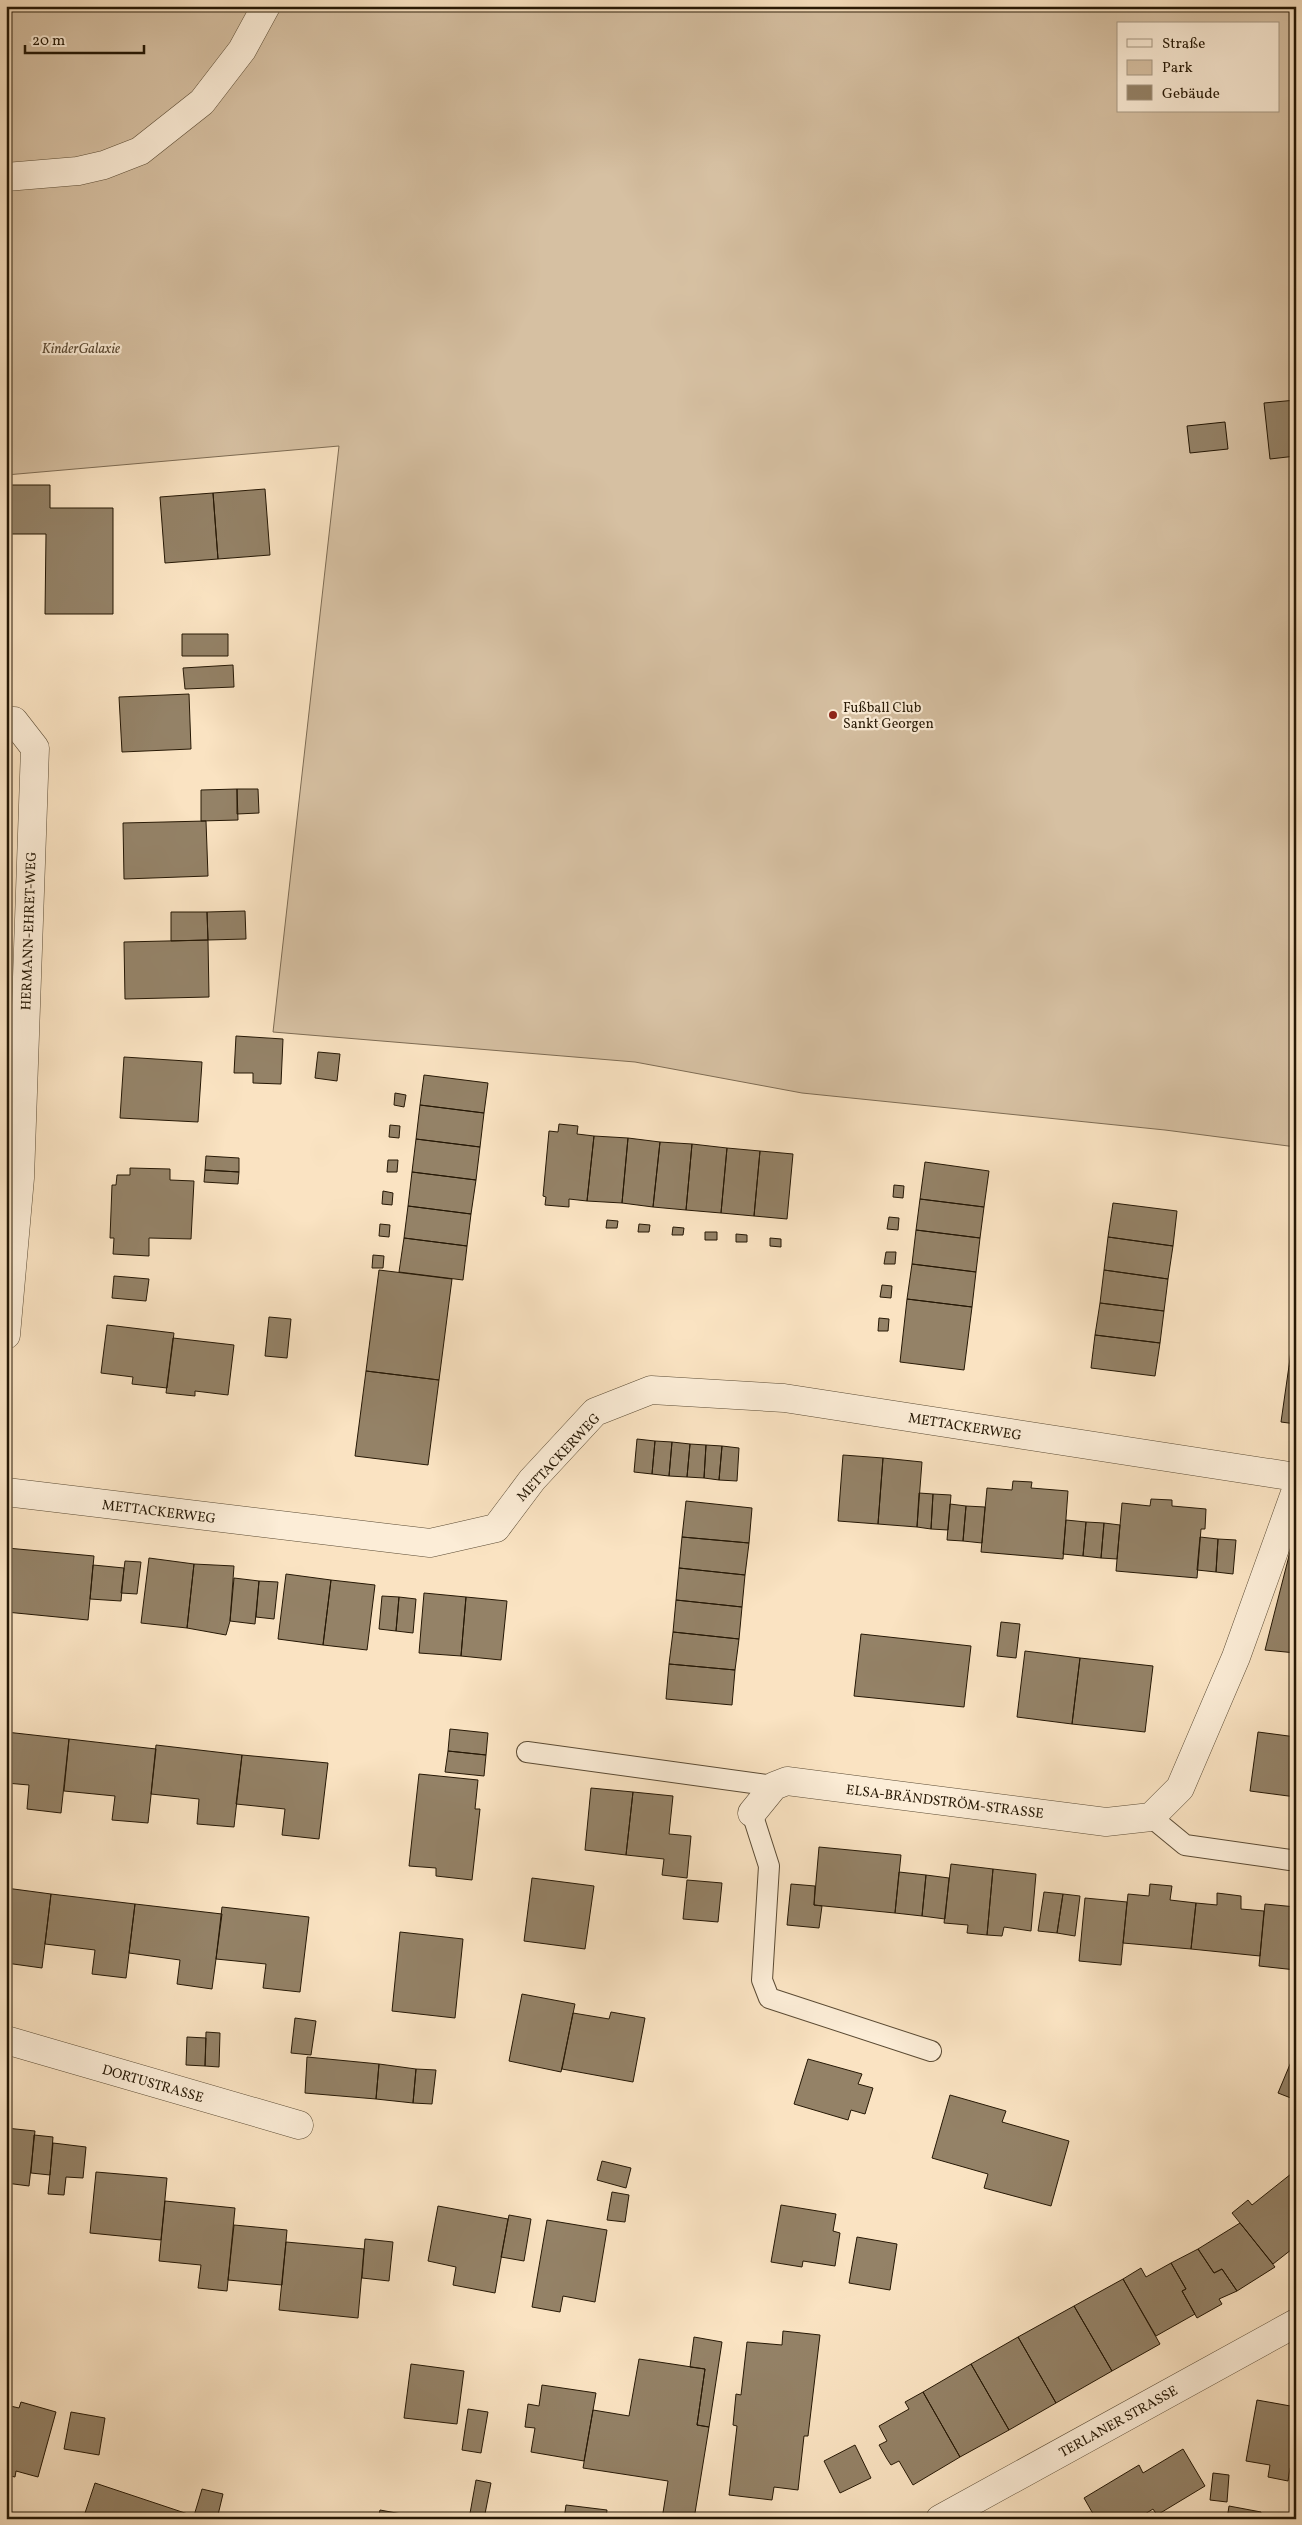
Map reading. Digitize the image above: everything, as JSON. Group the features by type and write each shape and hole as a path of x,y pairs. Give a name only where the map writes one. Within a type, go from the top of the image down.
{"street":[{"path":"6,177 78,171 104,165 140,151 202,102 242,50 266,6"},
{"name":"HERMANN-EHRET-WEG","path":"6,720 14,721 35,748 20,1178 6,1335"},
{"name":"METTACKERWEG","path":"6,1492 430,1543 496,1528 532,1480 595,1412 651,1390 784,1398 1296,1477"},
{"path":"1151,1818 1180,1788 1236,1657 1296,1490"},
{"name":"ELSA-BRÄNDSTRÖM-STRASSE","path":"774,1786 787,1781 1106,1822 1151,1818"},
{"path":"752,1814 774,1786"},
{"name":"DORTUSTRASSE","path":"6,2040 299,2126"},
{"name":"TERLANER STRASSE","path":"940,2519 1296,2323"}],"lane":[{"path":"527,1752 774,1786"},
{"path":"752,1814 769,1866 762,1980 769,1998 932,2051"},
{"path":"1151,1818 1185,1845 1290,1860"}],"green space":[{"name":"KinderGalaxie","path":"6,6 1296,6 1296,1147 1165,1130 802,1093 635,1062 273,1032 339,446 6,475"}],"building":[{"path":"1296,400 1296,456 1270,459 1264,403"},
{"path":"1225,422 1228,449 1190,453 1187,426"},
{"path":"6,485 50,485 50,508 113,508 113,614 45,614 46,534 6,534"},
{"path":"265,489 270,555 218,559 213,493"},
{"path":"213,493 218,559 165,563 160,497"},
{"path":"182,634 228,634 228,656 182,656"},
{"path":"233,665 234,687 185,689 183,668"},
{"path":"189,694 191,749 122,752 119,697"},
{"path":"237,789 258,789 259,813 237,814"},
{"path":"237,789 238,820 201,821 201,790"},
{"path":"206,821 208,876 124,879 123,823"},
{"path":"245,911 246,939 208,940 207,912"},
{"path":"171,912 207,912 208,940 171,941"},
{"path":"208,940 209,997 125,999 124,942"},
{"path":"236,1036 283,1039 281,1084 253,1083 253,1073 234,1073"},
{"path":"318,1052 340,1054 337,1081 315,1078"},
{"path":"124,1057 202,1062 198,1122 120,1118"},
{"path":"424,1075 488,1083 484,1113 420,1105"},
{"path":"395,1093 406,1095 404,1107 394,1105"},
{"path":"420,1105 484,1113 480,1147 416,1139"},
{"path":"559,1124 578,1126 577,1134 594,1136 587,1201 569,1199 569,1207 545,1205 546,1197 543,1196 549,1131 558,1132"},
{"path":"390,1125 400,1126 399,1138 389,1137"},
{"path":"594,1136 628,1138 622,1203 587,1201"},
{"path":"628,1138 660,1142 653,1207 622,1203"},
{"path":"416,1139 480,1147 476,1180 412,1172"},
{"path":"660,1142 692,1144 686,1210 653,1207"},
{"path":"692,1144 727,1148 721,1213 686,1210"},
{"path":"727,1148 760,1151 754,1216 721,1213"},
{"path":"760,1151 793,1154 787,1219 754,1216"},
{"path":"206,1156 239,1158 239,1172 205,1170"},
{"path":"388,1160 398,1160 397,1172 387,1172"},
{"path":"925,1162 989,1171 984,1207 920,1199"},
{"path":"130,1168 170,1169 170,1180 194,1181 191,1239 149,1238 149,1256 113,1254 114,1238 110,1238 112,1185 116,1185 117,1175 130,1175"},
{"path":"205,1170 239,1172 238,1184 204,1182"},
{"path":"412,1172 476,1180 471,1214 408,1206"},
{"path":"894,1185 904,1186 903,1198 893,1197"},
{"path":"383,1191 393,1193 392,1205 382,1204"},
{"path":"920,1199 984,1207 980,1238 916,1230"},
{"path":"1113,1203 1177,1211 1173,1246 1108,1237"},
{"path":"408,1206 471,1214 467,1246 404,1238"},
{"path":"889,1217 899,1218 898,1230 887,1229"},
{"path":"607,1220 618,1221 617,1228 606,1228"},
{"path":"380,1224 390,1225 389,1237 379,1236"},
{"path":"639,1224 650,1225 649,1232 638,1232"},
{"path":"673,1227 684,1228 683,1235 672,1235"},
{"path":"916,1230 980,1238 976,1272 912,1264"},
{"path":"705,1232 717,1232 717,1240 705,1240"},
{"path":"736,1234 747,1235 747,1242 736,1242"},
{"path":"1108,1237 1173,1246 1168,1279 1104,1270"},
{"path":"404,1238 467,1246 463,1280 399,1272"},
{"path":"770,1238 781,1239 781,1247 770,1246"},
{"path":"886,1252 896,1252 895,1264 884,1264"},
{"path":"373,1255 384,1256 383,1268 372,1268"},
{"path":"912,1264 976,1272 972,1307 907,1299"},
{"path":"379,1270 452,1279 439,1380 366,1371"},
{"path":"1104,1270 1168,1279 1164,1311 1100,1303"},
{"path":"114,1276 149,1279 146,1301 112,1298"},
{"path":"882,1285 892,1286 891,1298 880,1297"},
{"path":"907,1299 972,1307 964,1370 900,1362"},
{"path":"1100,1303 1164,1311 1160,1343 1095,1335"},
{"path":"1296,1307 1296,1334 1293,1334"},
{"path":"269,1317 291,1319 287,1358 265,1356"},
{"path":"879,1318 889,1319 888,1331 878,1331"},
{"path":"107,1325 174,1333 167,1388 132,1384 133,1377 101,1373"},
{"path":"1293,1334 1296,1334 1296,1367 1289,1366"},
{"path":"1095,1335 1160,1343 1155,1376 1091,1368"},
{"path":"173,1338 234,1345 228,1395 195,1391 195,1396 166,1393"},
{"path":"1289,1366 1296,1367 1296,1424 1281,1422"},
{"path":"366,1371 439,1380 428,1465 355,1456"},
{"path":"637,1439 655,1441 652,1474 634,1472"},
{"path":"655,1441 672,1442 669,1476 652,1474"},
{"path":"672,1442 690,1444 687,1477 669,1476"},
{"path":"690,1444 706,1445 704,1478 687,1477"},
{"path":"706,1445 722,1446 719,1480 704,1478"},
{"path":"722,1446 739,1448 737,1481 719,1480"},
{"path":"843,1455 883,1458 878,1524 838,1521"},
{"path":"883,1458 922,1462 917,1527 878,1524"},
{"path":"1013,1481 1032,1482 1031,1488 1068,1491 1063,1559 981,1552 987,1488 1012,1490"},
{"path":"919,1493 933,1494 931,1529 917,1527"},
{"path":"933,1494 951,1495 948,1530 931,1529"},
{"path":"1151,1499 1172,1500 1172,1506 1206,1509 1205,1529 1201,1529 1197,1578 1116,1571 1122,1503 1150,1506"},
{"path":"686,1501 752,1508 749,1543 682,1537"},
{"path":"950,1504 966,1506 963,1541 947,1540"},
{"path":"966,1506 985,1507 982,1543 963,1541"},
{"path":"1066,1520 1086,1522 1083,1556 1063,1554"},
{"path":"1086,1522 1104,1523 1101,1558 1083,1556"},
{"path":"1104,1523 1120,1525 1117,1559 1101,1558"},
{"path":"682,1537 749,1543 745,1575 679,1568"},
{"path":"1200,1537 1218,1539 1216,1572 1197,1570"},
{"path":"1218,1539 1236,1540 1233,1574 1216,1572"},
{"path":"7,1548 94,1556 88,1620 6,1612"},
{"path":"1291,1548 1296,1548 1296,1653 1265,1650"},
{"path":"149,1558 194,1564 187,1628 141,1623"},
{"path":"125,1561 141,1562 137,1594 121,1593"},
{"path":"194,1564 234,1566 230,1621 226,1635 187,1628"},
{"path":"93,1565 124,1568 121,1601 90,1599"},
{"path":"679,1568 745,1575 742,1607 676,1600"},
{"path":"286,1574 331,1580 323,1645 278,1639"},
{"path":"234,1578 259,1581 255,1624 230,1621"},
{"path":"331,1580 375,1585 367,1650 323,1645"},
{"path":"259,1581 278,1582 274,1619 256,1617"},
{"path":"424,1593 466,1597 461,1656 419,1653"},
{"path":"382,1596 399,1597 396,1631 379,1629"},
{"path":"399,1597 416,1599 413,1633 396,1631"},
{"path":"466,1597 507,1601 501,1660 461,1656"},
{"path":"676,1600 742,1607 739,1639 673,1632"},
{"path":"1001,1622 1020,1624 1016,1658 997,1656"},
{"path":"673,1632 739,1639 735,1670 669,1664"},
{"path":"861,1634 971,1646 964,1707 854,1696"},
{"path":"1025,1651 1080,1658 1072,1724 1017,1717"},
{"path":"1080,1658 1153,1666 1145,1732 1072,1724"},
{"path":"669,1664 735,1670 732,1705 666,1699"},
{"path":"450,1729 488,1733 486,1755 448,1751"},
{"path":"6,1732 69,1739 61,1813 27,1809 29,1785 6,1783"},
{"path":"1258,1732 1296,1737 1296,1797 1250,1791"},
{"path":"69,1739 156,1749 148,1823 112,1820 115,1796 64,1791"},
{"path":"156,1745 242,1755 234,1827 197,1824 199,1799 151,1794"},
{"path":"448,1751 486,1755 484,1776 445,1772"},
{"path":"242,1755 328,1763 319,1839 282,1835 285,1809 236,1804"},
{"path":"419,1774 478,1780 475,1809 480,1809 472,1880 436,1876 436,1868 409,1866"},
{"path":"591,1788 633,1792 626,1855 585,1850"},
{"path":"633,1792 673,1796 669,1834 691,1836 687,1878 662,1875 664,1859 626,1855"},
{"path":"819,1847 901,1855 895,1913 814,1905"},
{"path":"951,1864 993,1869 987,1935 967,1933 968,1925 944,1923"},
{"path":"993,1869 1036,1874 1031,1931 1004,1927 1002,1936 987,1935"},
{"path":"899,1872 926,1875 922,1916 895,1913"},
{"path":"926,1875 949,1878 945,1919 922,1916"},
{"path":"532,1878 594,1886 585,1949 524,1941"},
{"path":"687,1880 722,1883 718,1922 683,1919"},
{"path":"791,1884 815,1886 814,1905 822,1906 819,1928 787,1925"},
{"path":"1150,1884 1172,1886 1170,1900 1196,1903 1191,1949 1123,1943 1128,1894 1149,1896"},
{"path":"6,1888 51,1894 42,1968 6,1963 9,1937 6,1937"},
{"path":"1044,1892 1063,1894 1057,1933 1038,1931"},
{"path":"1217,1893 1241,1896 1241,1909 1264,1911 1260,1956 1191,1949 1196,1903 1217,1905"},
{"path":"51,1894 135,1904 126,1978 92,1974 95,1950 45,1944"},
{"path":"1063,1894 1080,1896 1075,1936 1057,1933"},
{"path":"1085,1898 1127,1902 1121,1965 1079,1961"},
{"path":"135,1904 222,1914 212,1989 177,1984 180,1960 129,1953"},
{"path":"1265,1904 1296,1907 1296,1970 1259,1966"},
{"path":"222,1907 309,1917 300,1992 263,1988 266,1964 216,1959"},
{"path":"400,1932 463,1939 455,2018 392,2011"},
{"path":"522,1994 575,2004 561,2072 509,2061"},
{"path":"611,2012 645,2018 633,2082 562,2069 573,2013 609,2019"},
{"path":"295,2018 316,2021 311,2055 291,2053"},
{"path":"206,2032 220,2033 219,2067 205,2066"},
{"path":"187,2037 206,2038 205,2066 186,2065"},
{"path":"1296,2050 1296,2100 1278,2093"},
{"path":"307,2057 379,2064 376,2099 305,2093"},
{"path":"808,2059 862,2074 858,2084 873,2088 865,2114 851,2110 848,2120 794,2104"},
{"path":"379,2064 416,2069 413,2103 376,2099"},
{"path":"416,2069 436,2070 432,2104 413,2103"},
{"path":"950,2095 1006,2111 1002,2122 1069,2141 1051,2206 984,2188 988,2174 932,2158"},
{"path":"6,2128 35,2131 29,2186 6,2183"},
{"path":"34,2135 53,2137 50,2175 31,2173"},
{"path":"53,2143 86,2147 83,2178 66,2177 64,2195 48,2194"},
{"path":"602,2161 631,2168 626,2188 597,2180"},
{"path":"1296,2170 1296,2246 1273,2264 1232,2213 1248,2200 1252,2205"},
{"path":"96,2172 167,2178 161,2240 90,2233"},
{"path":"612,2192 629,2195 625,2222 607,2220"},
{"path":"165,2201 235,2208 227,2291 198,2288 201,2265 159,2261"},
{"path":"781,2205 836,2214 833,2231 840,2233 835,2266 803,2261 802,2267 771,2262"},
{"path":"438,2206 508,2219 495,2293 453,2285 456,2267 428,2261"},
{"path":"509,2215 531,2219 524,2261 501,2257"},
{"path":"547,2220 607,2230 595,2302 563,2296 560,2312 532,2307"},
{"path":"1240,2223 1275,2267 1237,2291 1222,2269 1214,2273 1198,2249"},
{"path":"234,2225 287,2230 282,2285 228,2280"},
{"path":"857,2237 897,2244 890,2290 849,2283"},
{"path":"365,2239 393,2242 389,2281 362,2278"},
{"path":"286,2242 364,2249 358,2318 279,2310"},
{"path":"1198,2249 1214,2273 1222,2269 1237,2291 1219,2299 1222,2304 1197,2318 1182,2291 1186,2289 1171,2263"},
{"path":"1171,2263 1186,2289 1182,2291 1195,2314 1156,2336 1123,2279 1141,2268 1146,2277"},
{"path":"1123,2279 1160,2344 1112,2371 1074,2306"},
{"path":"1074,2306 1112,2371 1056,2403 1018,2337"},
{"path":"783,2331 820,2335 808,2436 804,2436 798,2490 774,2487 772,2500 729,2495 737,2426 733,2425 736,2394 741,2395 747,2342 782,2345"},
{"path":"694,2337 722,2342 709,2427 697,2425 705,2369 690,2367"},
{"path":"1018,2337 1056,2403 1009,2430 971,2364"},
{"path":"639,2359 705,2369 697,2425 709,2427 694,2519 662,2519 668,2481 583,2468 593,2410 629,2416"},
{"path":"411,2364 464,2371 457,2424 404,2418"},
{"path":"971,2364 1009,2430 960,2457 923,2392"},
{"path":"542,2385 596,2393 584,2461 531,2452 535,2428 525,2427 528,2404 539,2406"},
{"path":"923,2392 960,2457 913,2485 899,2461 891,2465 887,2459 879,2445 887,2441 879,2426 909,2409 905,2402"},
{"path":"1257,2400 1296,2407 1296,2469 1290,2468 1288,2481 1268,2477 1270,2465 1246,2461"},
{"path":"21,2402 56,2412 38,2477 16,2471 15,2477 6,2475 6,2405 19,2408"},
{"path":"468,2409 488,2412 481,2453 462,2450"},
{"path":"71,2412 105,2418 99,2455 64,2449"},
{"path":"855,2445 871,2478 840,2493 824,2461"},
{"path":"1183,2449 1205,2486 1157,2515 1153,2509 1137,2519 1096,2519 1084,2498 1139,2465 1143,2473"},
{"path":"1213,2473 1229,2475 1227,2502 1210,2500"},
{"path":"476,2480 491,2483 484,2519 469,2519"},
{"path":"95,2483 194,2516 193,2519 83,2519"},
{"path":"202,2489 223,2494 217,2519 193,2519"},
{"path":"566,2505 607,2510 606,2519 564,2519"},
{"path":"1229,2506 1261,2512 1260,2519 1227,2519"},
{"path":"380,2510 429,2519 378,2519"}],"place":[{"name":"Fußball Club Sankt Georgen","path":"833,715"}]}
